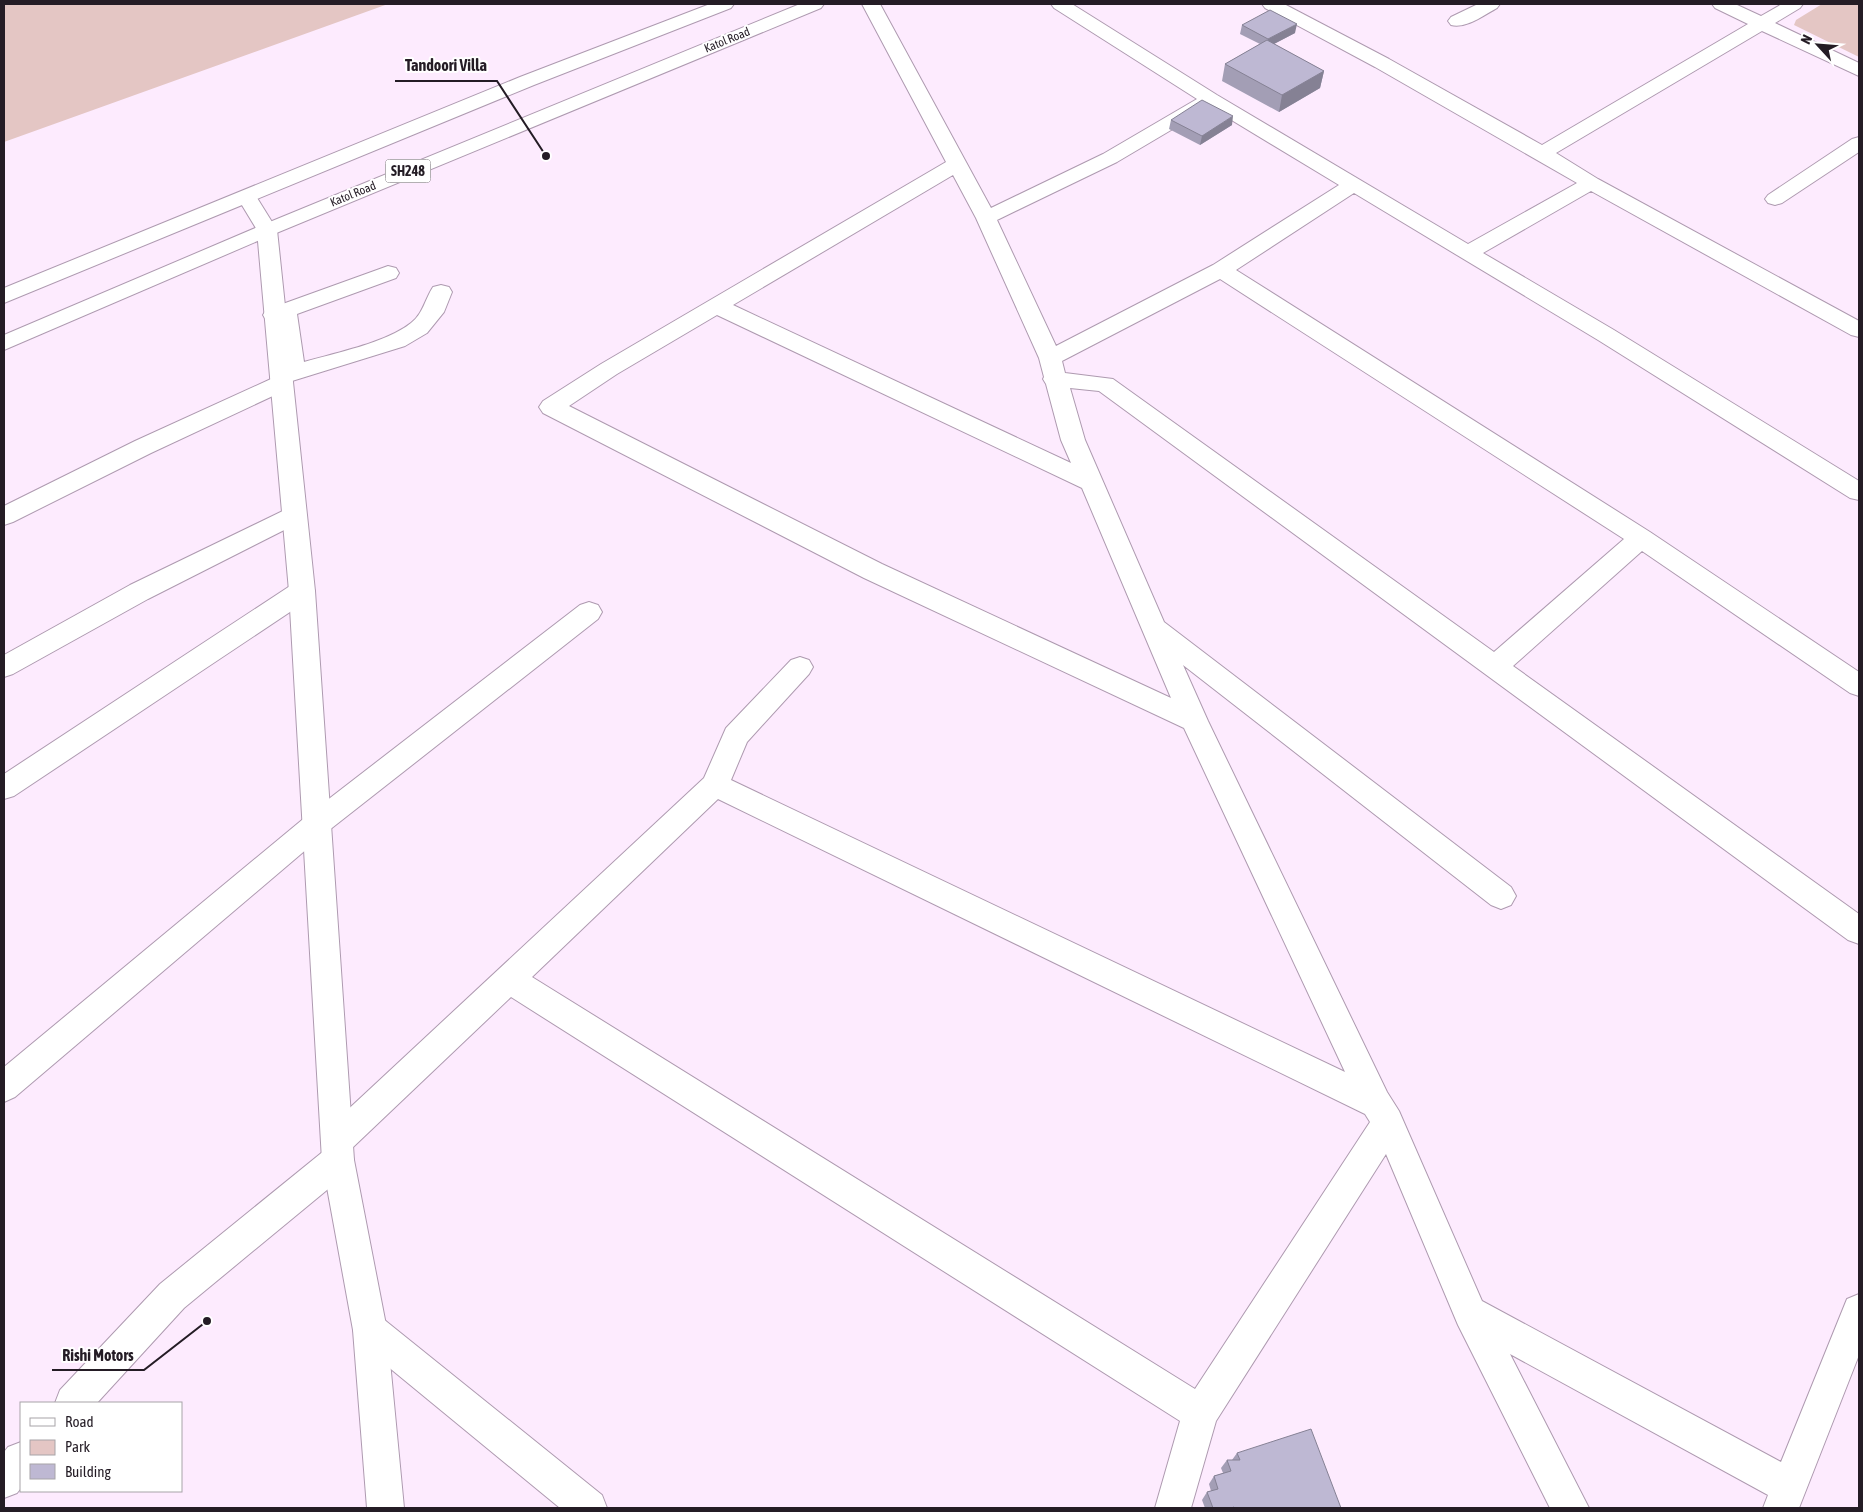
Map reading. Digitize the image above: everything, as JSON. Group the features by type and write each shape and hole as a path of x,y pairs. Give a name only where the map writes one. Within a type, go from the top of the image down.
{"street":[{"name":"SH248","path":"4,296 527,81 725,4"},
{"name":"Katol Road","path":"4,343 266,230 815,4"},
{"path":"871,4 986,218 1052,368 1073,440 1090,482 1194,721 1382,1113 1470,1313 1570,1508"},
{"path":"1060,4 1210,99 1353,186 1606,335 1859,492"},
{"path":"1271,4 1859,330"},
{"path":"1457,21 1491,4"},
{"path":"1721,4 1859,70"},
{"path":"1542,153 1794,4"},
{"path":"986,218 1110,158 1210,99"},
{"path":"1775,199 1859,143"},
{"path":"957,164 609,369 551,407 872,571 1194,721"},
{"path":"1467,253 1591,182"},
{"path":"1052,368 1221,270 1353,186"},
{"path":"247,197 266,230 280,313 293,514 302,591 338,1151 370,1330 386,1508"},
{"path":"1221,270 1641,538 1859,686"},
{"path":"280,313 388,273"},
{"path":"4,516 285,378 397,341 419,328 433,312 441,292"},
{"path":"717,306 1090,482"},
{"path":"1052,368 1105,384 1859,931"},
{"path":"4,667 139,592 293,514"},
{"path":"1495,667 1641,538"},
{"path":"4,788 302,591"},
{"path":"4,1087 318,823 589,612"},
{"path":"1154,628 1501,896"},
{"path":"74,1402 172,1296 338,1151 510,980 715,785 736,736 800,667"},
{"path":"715,785 1382,1113"},
{"path":"510,980 1200,1413"},
{"path":"1173,1508 1200,1413 1382,1113"},
{"path":"1470,1313 1785,1498 1859,1311"},
{"path":"370,1330 589,1508"},
{"path":"4,1480 20,1461"}],"green space":[{"path":"4,4 388,4 4,142"},
{"path":"1822,4 1859,4 1859,57 1794,25 1796,20"}],"building":[{"path":"1270,10 1297,24 1268,39 1242,25"},
{"path":"1267,40 1324,71 1282,95 1225,64"},
{"path":"1202,100 1233,116 1202,136 1171,120"},
{"path":"1311,1429 1341,1508 1213,1508 1207,1492 1218,1489 1214,1476 1231,1471 1227,1460 1240,1460 1237,1453"}],"place":[{"name":"Tandoori Villa","path":"546,156"},
{"name":"Rishi Motors","path":"207,1321"}]}
